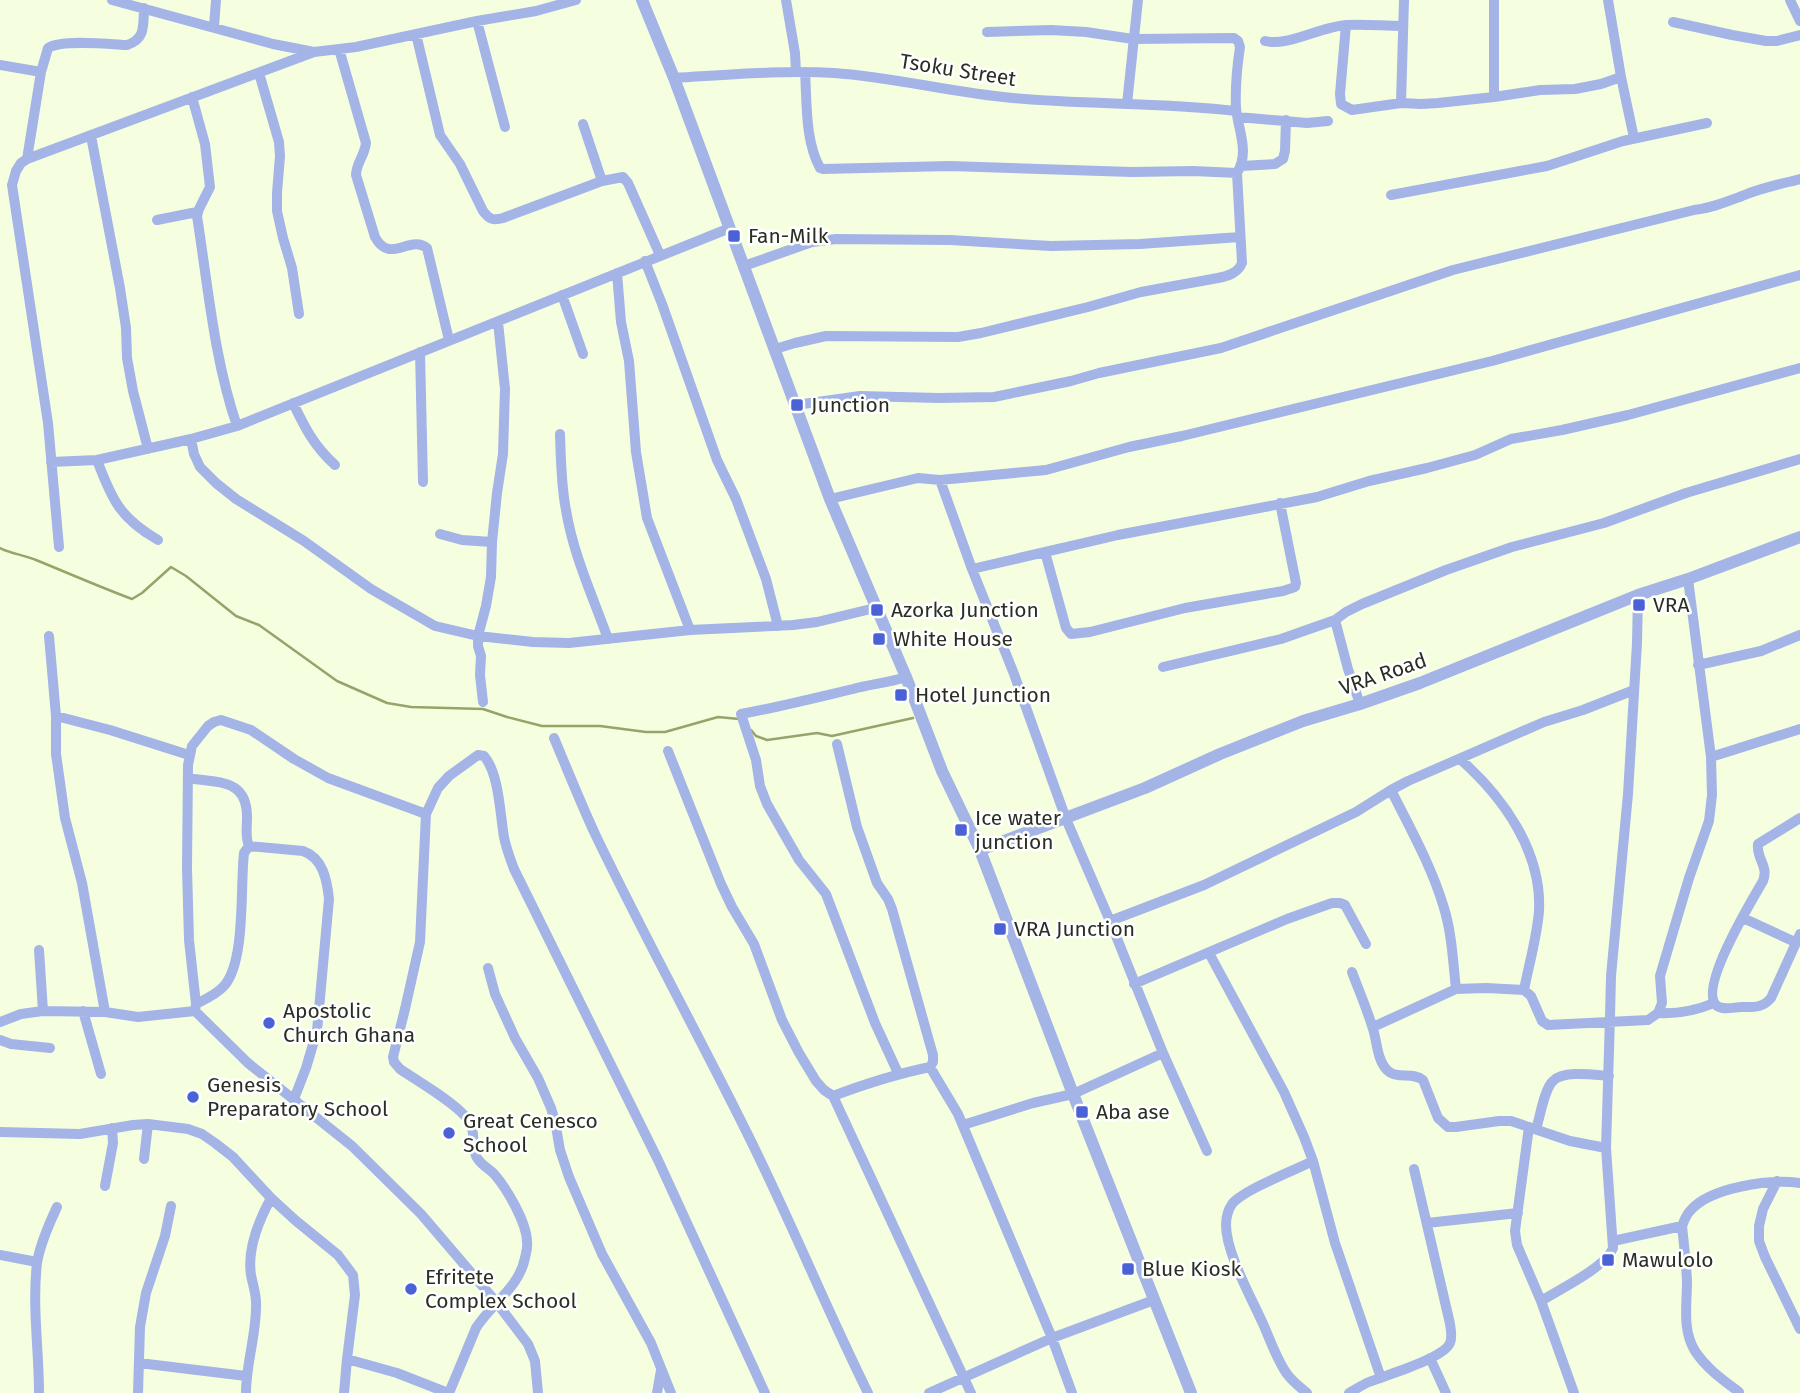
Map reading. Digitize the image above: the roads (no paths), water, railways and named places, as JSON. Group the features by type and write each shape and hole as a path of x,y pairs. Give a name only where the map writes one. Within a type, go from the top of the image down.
{"street":[{"path":"112,0 129,2 273,44 314,52"},
{"path":"214,27 216,0"},
{"path":"59,547 48,423 12,185 21,163 46,151 314,52 356,47 536,11 576,0"},
{"path":"642,0 674,78 830,499 906,677 942,771 979,850 1191,1393"},
{"path":"786,0 801,72 810,137 816,160 823,169 950,166 1132,172 1239,170 1275,164 1283,159 1286,120"},
{"path":"1127,104 1138,0"},
{"path":"1401,103 1404,0"},
{"path":"1494,0 1494,97"},
{"path":"1608,0 1634,138"},
{"path":"1790,0 1800,21"},
{"path":"27,159 41,72 48,48 56,44 133,43 141,35 144,8"},
{"path":"477,21 505,127"},
{"path":"1673,22 1766,41 1800,35"},
{"path":"1265,41 1278,42 1346,25 1402,26"},
{"path":"1346,25 1340,94 1341,104 1352,110 1401,103 1420,104 1540,90 1575,89 1622,77"},
{"path":"775,349 826,335 949,337 981,333 1141,292 1228,276 1241,268 1239,170 1242,139 1237,114 1238,41 1234,38 1133,39 1051,30 987,32"},
{"path":"416,34 440,135 460,164 488,217 494,220 503,218 619,177 626,179 660,255"},
{"path":"339,49 366,143 356,175 375,237 379,245 385,248 395,249 416,244 427,248 449,340"},
{"path":"0,65 41,72"},
{"path":"258,73 279,142 277,211 292,268 299,314"},
{"name":"Tsoku Street","path":"674,78 836,73 1050,102 1205,107 1307,123 1328,121"},
{"path":"192,97 205,144 211,187 197,212 218,354 237,426"},
{"path":"1391,195 1547,166 1634,138 1707,123"},
{"path":"583,124 602,181"},
{"path":"91,136 120,288 133,391 148,449"},
{"path":"796,405 860,396 994,397 1199,353 1453,270 1706,208 1800,178"},
{"path":"0,186 12,185"},
{"path":"157,220 197,212"},
{"path":"51,462 97,460 237,426 730,228"},
{"path":"744,266 812,242 836,239 950,240 1051,246 1140,244 1240,237"},
{"path":"645,261 717,460 736,499 766,579 778,626"},
{"path":"617,273 621,323 629,361 636,452 647,518 691,630"},
{"path":"830,499 918,478 940,480 1046,470 1129,447 1492,361 1800,275"},
{"path":"562,295 583,354"},
{"path":"483,702 478,636 491,577 492,542 504,442 505,389 498,322"},
{"path":"421,352 423,482"},
{"path":"972,569 1118,535 1317,497 1369,481 1475,455 1511,439 1628,415 1800,368"},
{"path":"293,403 320,452 335,465"},
{"path":"560,435 569,528 608,639"},
{"path":"191,439 200,467 236,499 304,541 371,589 435,626 478,636 557,643 691,630 817,622 875,608"},
{"path":"1164,667 1281,639 1335,620 1373,599 1416,581 1512,547 1604,523 1686,493 1800,459"},
{"path":"97,460 123,514 158,540"},
{"path":"940,480 1066,819 1163,1053 1207,1151"},
{"path":"1045,552 1066,628 1071,634 1090,632 1173,610 1295,587 1280,503"},
{"path":"440,534 461,540 492,542"},
{"name":"VRA Road","path":"979,850 1145,788 1271,733 1360,704 1479,660 1638,595 1800,537"},
{"path":"1373,1027 1456,989 1524,990 1535,1003 1542,1021 1548,1025 1648,1020 1658,1013 1662,1003 1660,976 1709,821 1712,795 1711,757 1688,579"},
{"path":"1541,1301 1600,1265 1612,1252 1606,1148 1611,976 1628,794 1638,595"},
{"path":"1335,620 1360,704"},
{"path":"1698,665 1761,650 1800,635"},
{"path":"48,636 56,716 56,754 65,818 82,883 105,1012"},
{"path":"898,1073 875,1023 825,894 799,860 767,804 741,714 797,704 906,677"},
{"path":"1110,921 1204,885 1356,812 1391,790 1460,759 1544,722 1634,690"},
{"path":"56,716 189,755"},
{"path":"426,814 319,773 251,730 220,720 208,726 192,746 189,755 189,940 195,1008 248,1063 352,1146 421,1214 497,1303 533,1352 538,1393"},
{"path":"1711,757 1800,729"},
{"path":"554,738 595,834 759,1157 868,1393"},
{"path":"833,1096 898,1073 930,1067 933,1062 892,909 877,884 857,827 837,744"},
{"path":"668,751 721,884 754,944 782,1020 816,1081 833,1096 971,1393"},
{"path":"346,1359 397,1373 448,1393 476,1328 511,1287 525,1260 527,1242 524,1224 495,1175 477,1158 471,1124 463,1113 400,1069 393,1057 420,942 426,814 438,788 449,776 478,755 484,756 489,762 499,797 504,837 514,869 658,1160 765,1393"},
{"path":"1460,759 1482,779 1508,812 1524,840 1533,864 1538,887 1539,913 1524,990"},
{"path":"188,778 225,782 242,793 247,814 246,840 249,846"},
{"path":"1391,790 1426,860 1444,907 1450,929 1456,989"},
{"path":"1742,918 1798,938 1766,1004 1720,1008 1714,1003 1712,996 1718,967 1729,942 1766,873 1758,844 1800,818"},
{"path":"0,1022 21,1014 43,1012 105,1012 138,1017 195,1008 212,996 224,986 232,972 239,941 244,853 249,846"},
{"path":"249,846 311,854 327,882 329,899 317,1031 294,1098"},
{"path":"1135,984 1287,919 1332,903 1345,905 1366,944"},
{"path":"39,950 43,1012"},
{"path":"1209,953 1296,1116 1313,1161 1335,1243 1381,1378"},
{"path":"488,968 515,1038 538,1078 551,1108 566,1168 602,1254 651,1343 671,1393"},
{"path":"1352,972 1385,1068 1396,1075 1418,1076 1423,1080 1438,1118 1448,1127 1511,1121 1570,1141 1606,1148"},
{"path":"1658,1013 1679,1013 1714,1003"},
{"path":"83,1011 101,1074"},
{"path":"0,1040 11,1044 50,1048"},
{"path":"963,1125 1033,1103 1073,1094 1163,1053"},
{"path":"930,1067 963,1125 1052,1338 1072,1393"},
{"path":"1574,1393 1541,1301 1517,1245 1515,1231 1532,1128 1553,1080 1563,1075 1576,1074 1609,1076"},
{"path":"144,1159 148,1124"},
{"path":"0,1132 80,1133 148,1124 172,1126 202,1134 233,1157 271,1198 338,1255 353,1275 355,1295 344,1393"},
{"path":"106,1186 113,1143 112,1128"},
{"path":"1307,1393 1295,1383 1281,1363 1232,1252 1226,1225 1228,1212 1234,1202 1313,1161"},
{"path":"1351,1393 1370,1381 1430,1358 1450,1344 1448,1315 1414,1170"},
{"path":"1739,1392 1703,1361 1689,1338 1686,1324 1687,1283 1682,1226 1688,1213 1709,1198 1741,1187 1777,1181 1800,1183"},
{"path":"1777,1181 1763,1209 1759,1241 1800,1329"},
{"path":"246,1393 246,1376 257,1305 251,1268 254,1240 260,1218 271,1198"},
{"path":"138,1393 140,1327 146,1293 165,1236 171,1206"},
{"path":"39,1393 37,1262 57,1207"},
{"path":"1427,1223 1518,1213"},
{"path":"1613,1241 1682,1226"},
{"path":"0,1255 37,1262"},
{"path":"929,1393 1052,1338 1154,1300"},
{"path":"1430,1358 1446,1393"},
{"path":"139,1363 246,1376"},
{"path":"657,1393 662,1367"}],"waterway":[{"path":"0,548 132,599 171,567 236,616 259,625 337,681 387,703 411,707 483,709 542,726 600,726 646,732 665,732 718,717 739,719"},
{"path":"751,730 756,736 767,740 817,733 832,736 913,718"}],"place":[{"name":"Fan-Milk","path":"734,236"},
{"name":"Junction","path":"797,405"},
{"name":"VRA","path":"1639,605"},
{"name":"Azorka Junction","path":"877,610"},
{"name":"White House","path":"879,639"},
{"name":"Hotel Junction","path":"901,695"},
{"name":"Ice water junction","path":"961,830"},
{"name":"VRA Junction","path":"1000,929"},
{"name":"Apostolic Church Ghana","path":"269,1023"},
{"name":"Genesis Preparatory School","path":"193,1097"},
{"name":"Aba ase","path":"1082,1112"},
{"name":"Great Cenesco School","path":"449,1133"},
{"name":"Mawulolo","path":"1608,1260"},
{"name":"Blue Kiosk","path":"1128,1269"},
{"name":"Efritete Complex School","path":"411,1289"}]}
